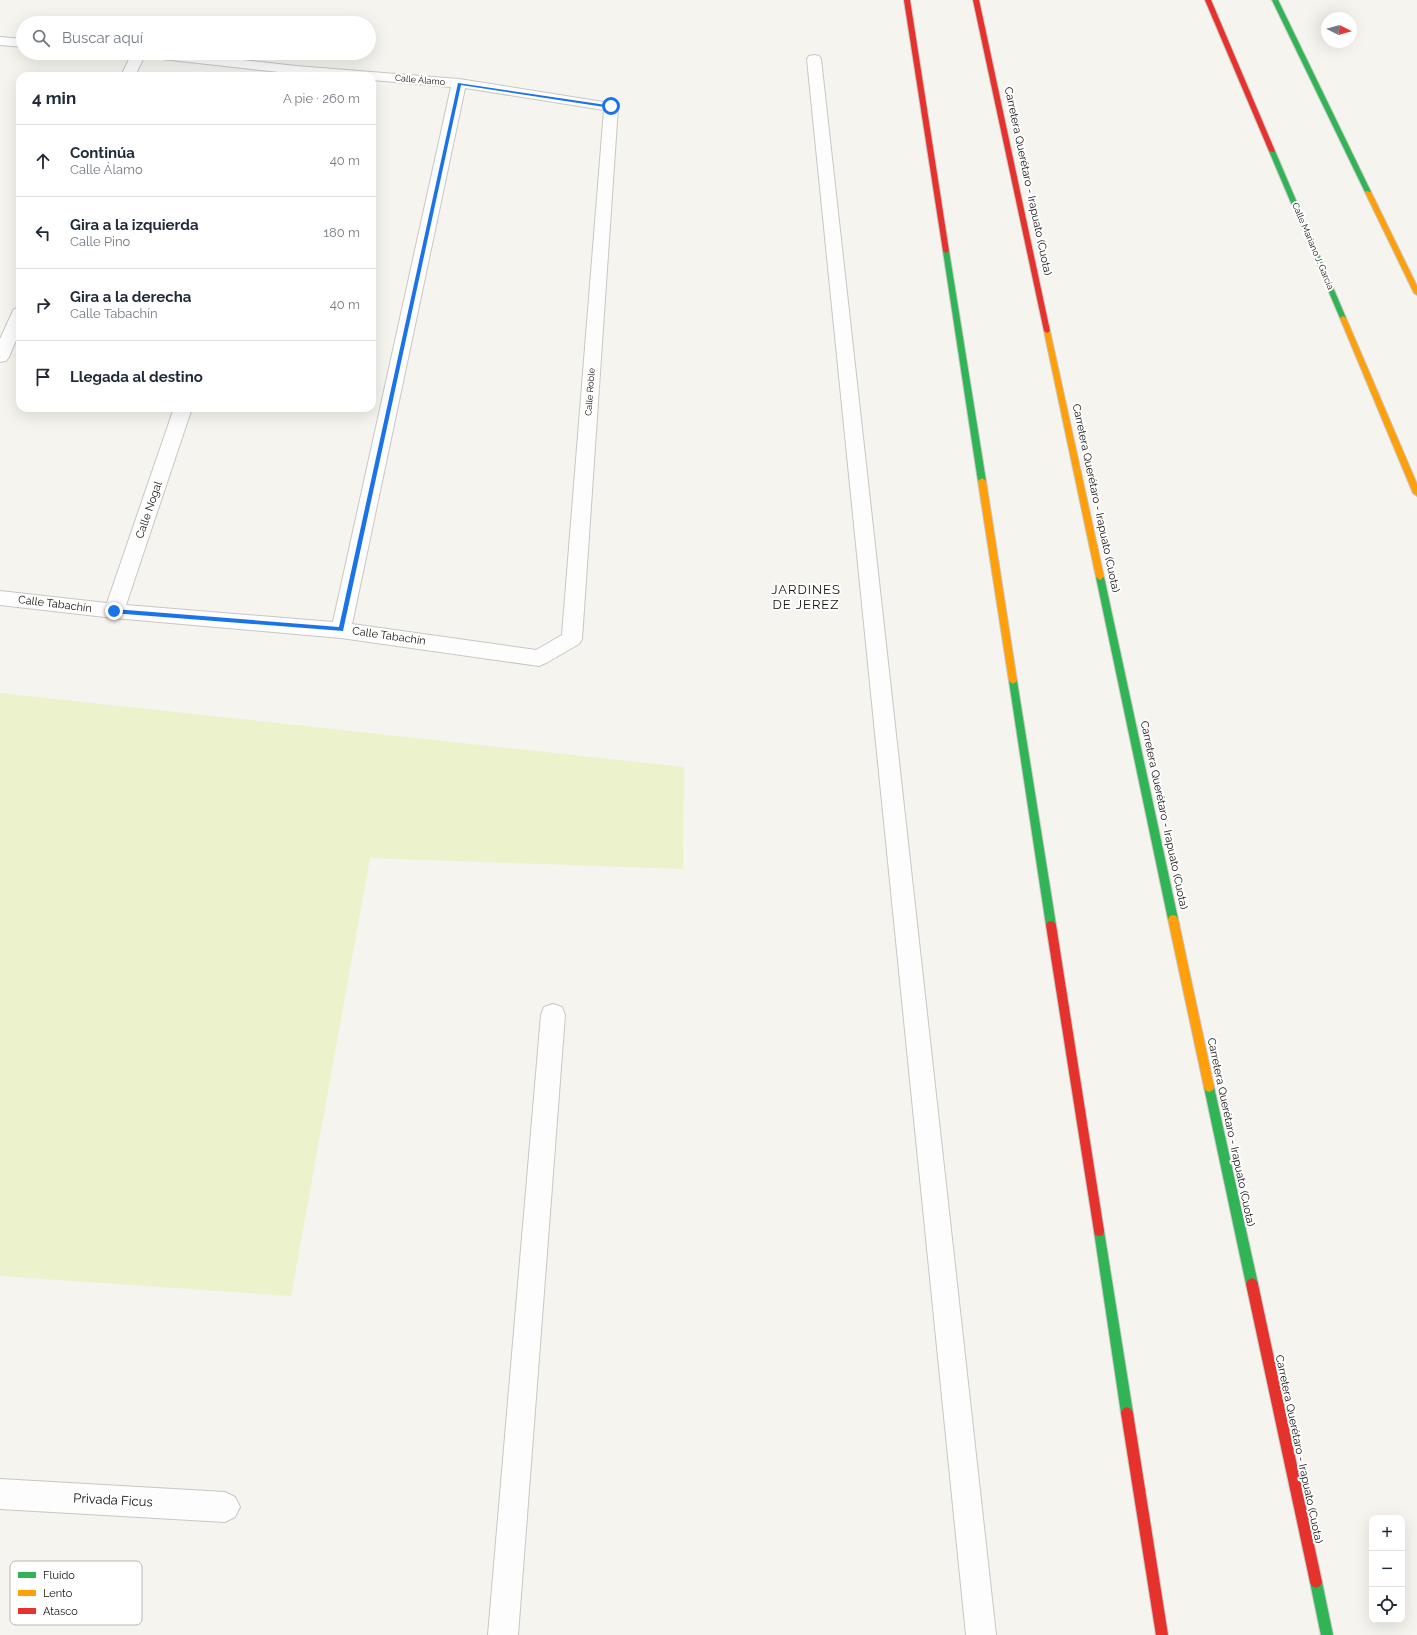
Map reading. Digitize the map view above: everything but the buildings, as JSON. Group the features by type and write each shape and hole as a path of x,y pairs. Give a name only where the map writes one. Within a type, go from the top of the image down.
{"main road":[{"path":"907,0 1162,1635"},
{"name":"Carretera Querétaro - Irapuato (Cuota)","path":"976,0 1327,1635"},
{"name":"Calle Mariano J. García","path":"1208,0 1417,493"},
{"path":"1275,0 1417,293"}],"street":[{"path":"0,41 16,42"},
{"path":"814,58 981,1635"},
{"path":"130,72 136,60"},
{"name":"Calle Álamo","path":"194,60 287,72"},
{"name":"Calle Álamo","path":"376,76 459,83 611,106"},
{"path":"341,630 459,83"},
{"name":"Calle Roble","path":"538,658 572,639 611,106"},
{"path":"0,357 16,322"},
{"name":"Calle Nogal","path":"114,611 182,412"},
{"name":"Calle Tabachín","path":"0,598 114,611 341,630 538,658"},
{"path":"503,1635 553,1015"},
{"name":"Privada Ficus","path":"0,1494 225,1507"}],"green space":[{"path":"0,693 684,767 683,869 370,858 291,1296 0,1276"}],"traffic: fast":[{"path":"1275,0 1368,192"},
{"path":"1272,151 1343,318"},
{"path":"946,251 982,481"},
{"path":"1100,577 1173,919"},
{"path":"1013,681 1051,925"},
{"path":"1209,1087 1252,1284"},
{"path":"1099,1231 1127,1413"},
{"path":"1316,1582 1327,1635"}],"traffic: slow":[{"path":"1368,192 1417,293"},
{"path":"1343,318 1417,493"},
{"path":"1047,331 1100,577"},
{"path":"982,481 1013,681"},
{"path":"1173,919 1209,1087"}],"traffic: jam":[{"path":"907,0 946,251"},
{"path":"976,0 1047,331"},
{"path":"1208,0 1272,151"},
{"path":"1051,925 1099,1231"},
{"path":"1252,1284 1316,1582"},
{"path":"1127,1413 1162,1635"}],"district":[{"name":"JARDINES DE JEREZ","path":"806,596"}],"route":[{"path":"114,611 341,630 459,83 611,106"}]}
